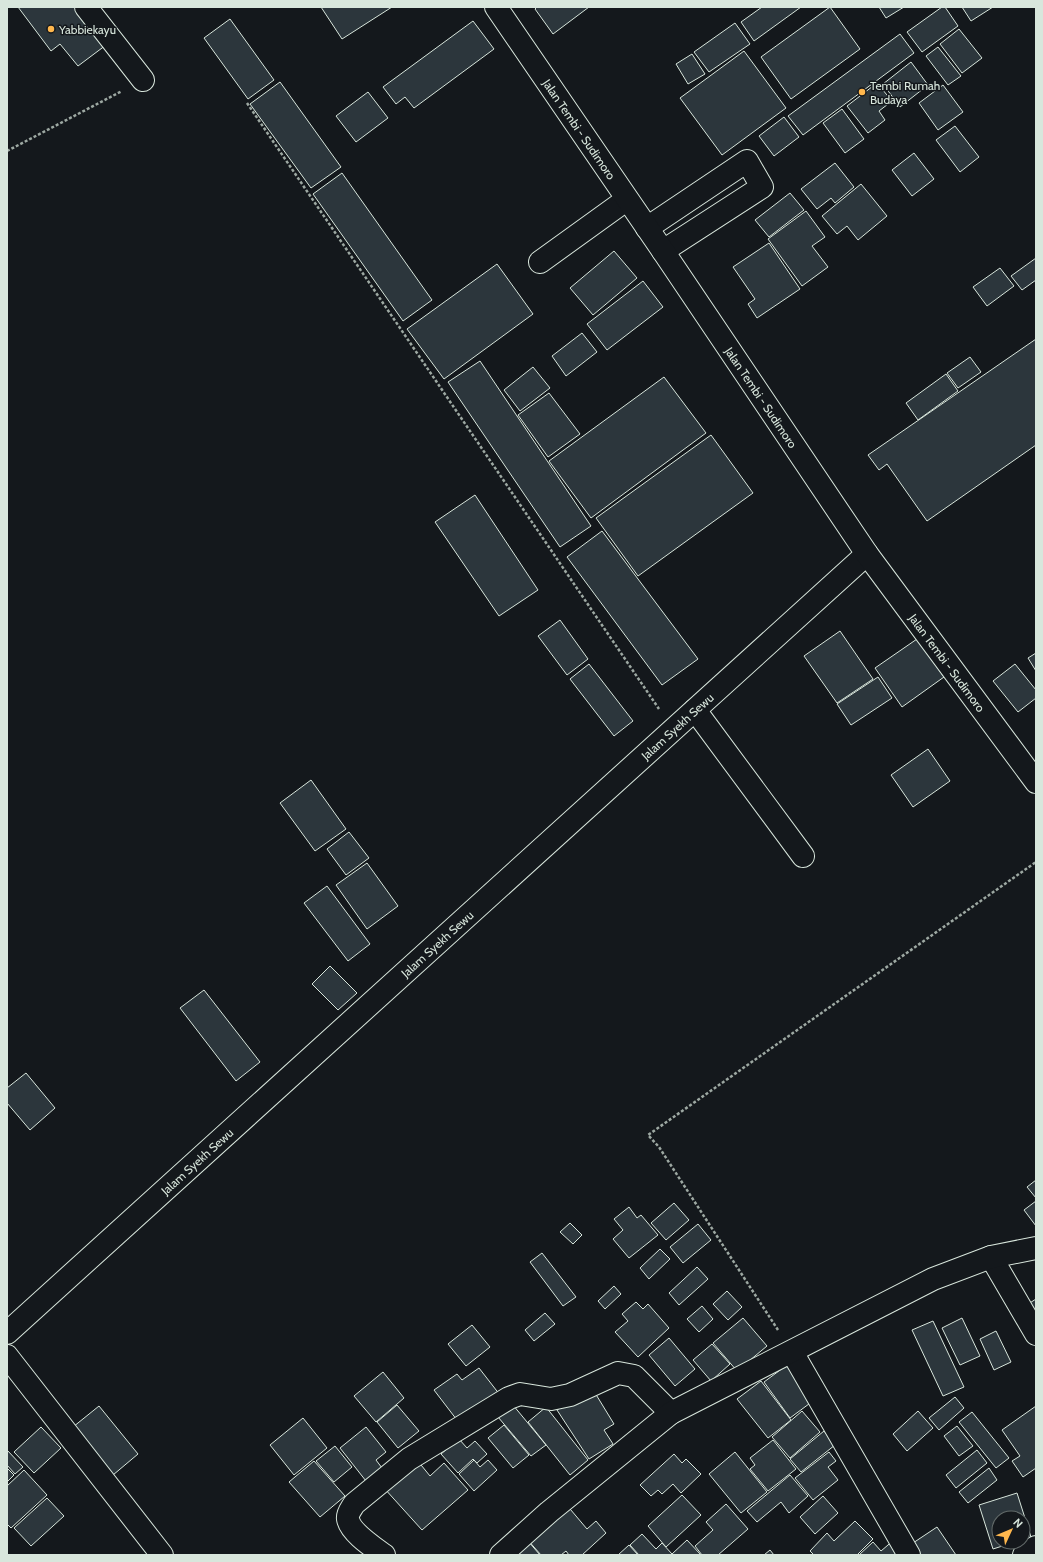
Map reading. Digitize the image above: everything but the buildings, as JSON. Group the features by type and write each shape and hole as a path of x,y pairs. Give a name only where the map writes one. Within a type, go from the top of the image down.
{"street":[{"path":"86,7 143,80"},
{"name":"Jalan Tembi - Sudimoro","path":"496,7 626,200 663,251 867,554 1034,775"},
{"path":"646,228 747,161 762,187 663,251"},
{"path":"540,262 626,200"},
{"name":"Jalam Syekh Sewu","path":"7,1333 867,554"},
{"path":"695,710 803,856"},
{"path":"501,1555 549,1512 671,1413 933,1279 991,1257 1036,1248"},
{"path":"991,1257 1036,1334"},
{"path":"792,1352 909,1555"},
{"path":"7,1356 162,1555"},
{"path":"384,1555 353,1529 348,1519 348,1513 354,1504 409,1459 509,1398 520,1394 551,1399 570,1395 618,1373 634,1376 671,1413"},
{"path":"1024,1555 1036,1547"}],"path":[{"path":"7,151 143,80"},
{"path":"247,103 673,729"},
{"path":"792,1352 659,1147 648,1135 1036,862"}],"place":[{"name":"Yabbiekayu","path":"51,29"},
{"name":"Tembi Rumah Budaya","path":"862,92"}]}
